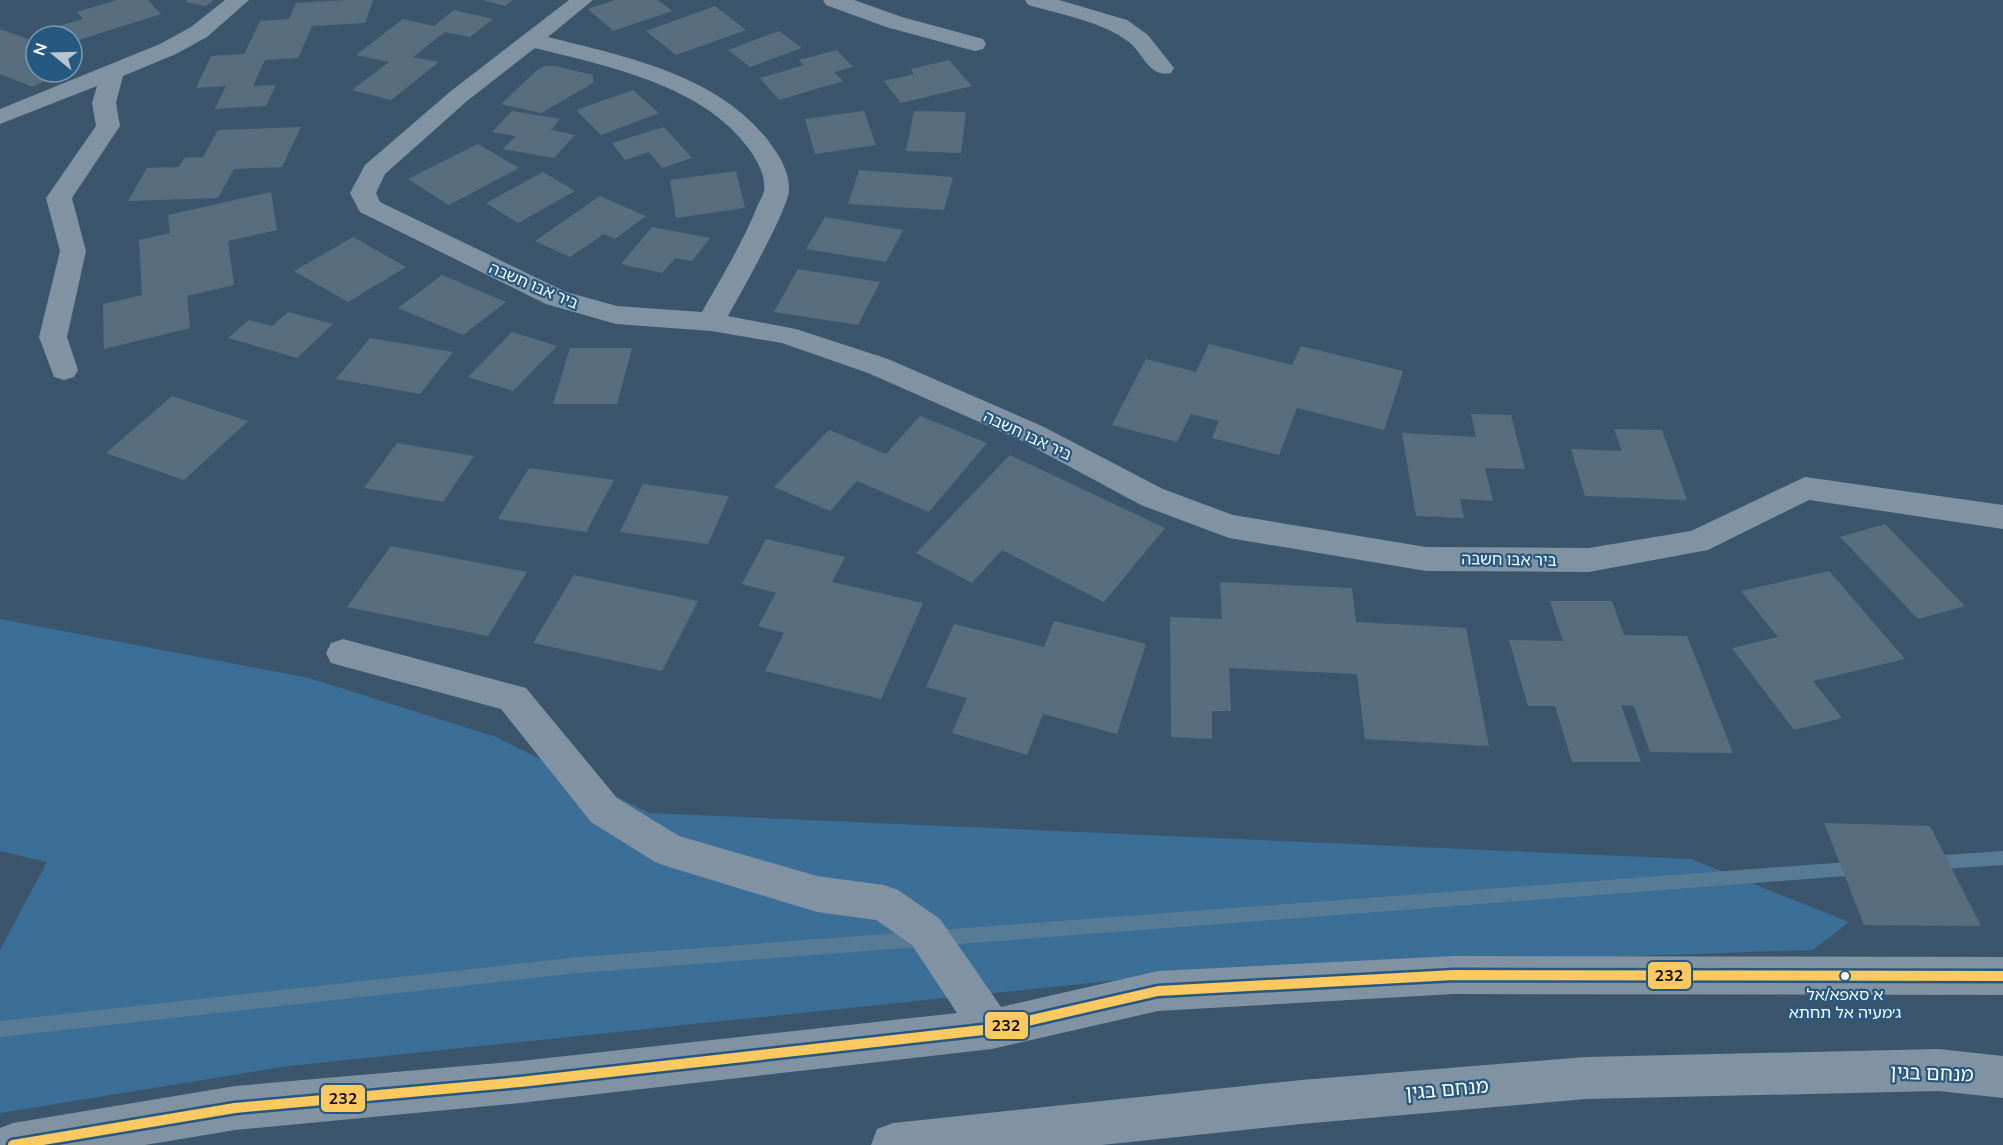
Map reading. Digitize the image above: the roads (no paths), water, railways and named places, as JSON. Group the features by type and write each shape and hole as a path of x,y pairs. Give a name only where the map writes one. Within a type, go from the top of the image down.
{"main road":[{"path":"11,114 168,49 199,32 238,0"},
{"name":"ביר אבו חשבה","path":"582,0 459,96 374,170 363,193 369,207 556,298 616,315 711,322 786,335 878,366 1031,433 1152,497 1229,526 1426,559 1589,560 1697,542 1805,488 2003,517"},
{"path":"834,0 894,21 975,44"},
{"path":"1036,0 1119,25 1140,40 1163,68"},
{"path":"531,40 588,54 675,82 724,109 749,132 771,162 777,190 765,220 711,322"},
{"path":"64,370 53,337 73,251 59,198 108,126 104,102 112,72"},
{"path":"343,653 513,699 604,810 669,850 817,894 884,903 926,932 992,1029"},
{"path":"13,1145 235,1108 520,1082 992,1029 1158,991 1442,975 2003,976"},
{"path":"1939,1070 2003,1069"},
{"name":"מנחם בגין","path":"893,1145 1301,1102 1586,1078 1939,1070 2003,1077"}],"waterway":[{"path":"1930,863 2003,858"},
{"path":"0,1029 579,965 1860,868"}],"place":[{"name":"א סאפא/אל ג׳מעיה אל תחתא","path":"1845,976"}]}
